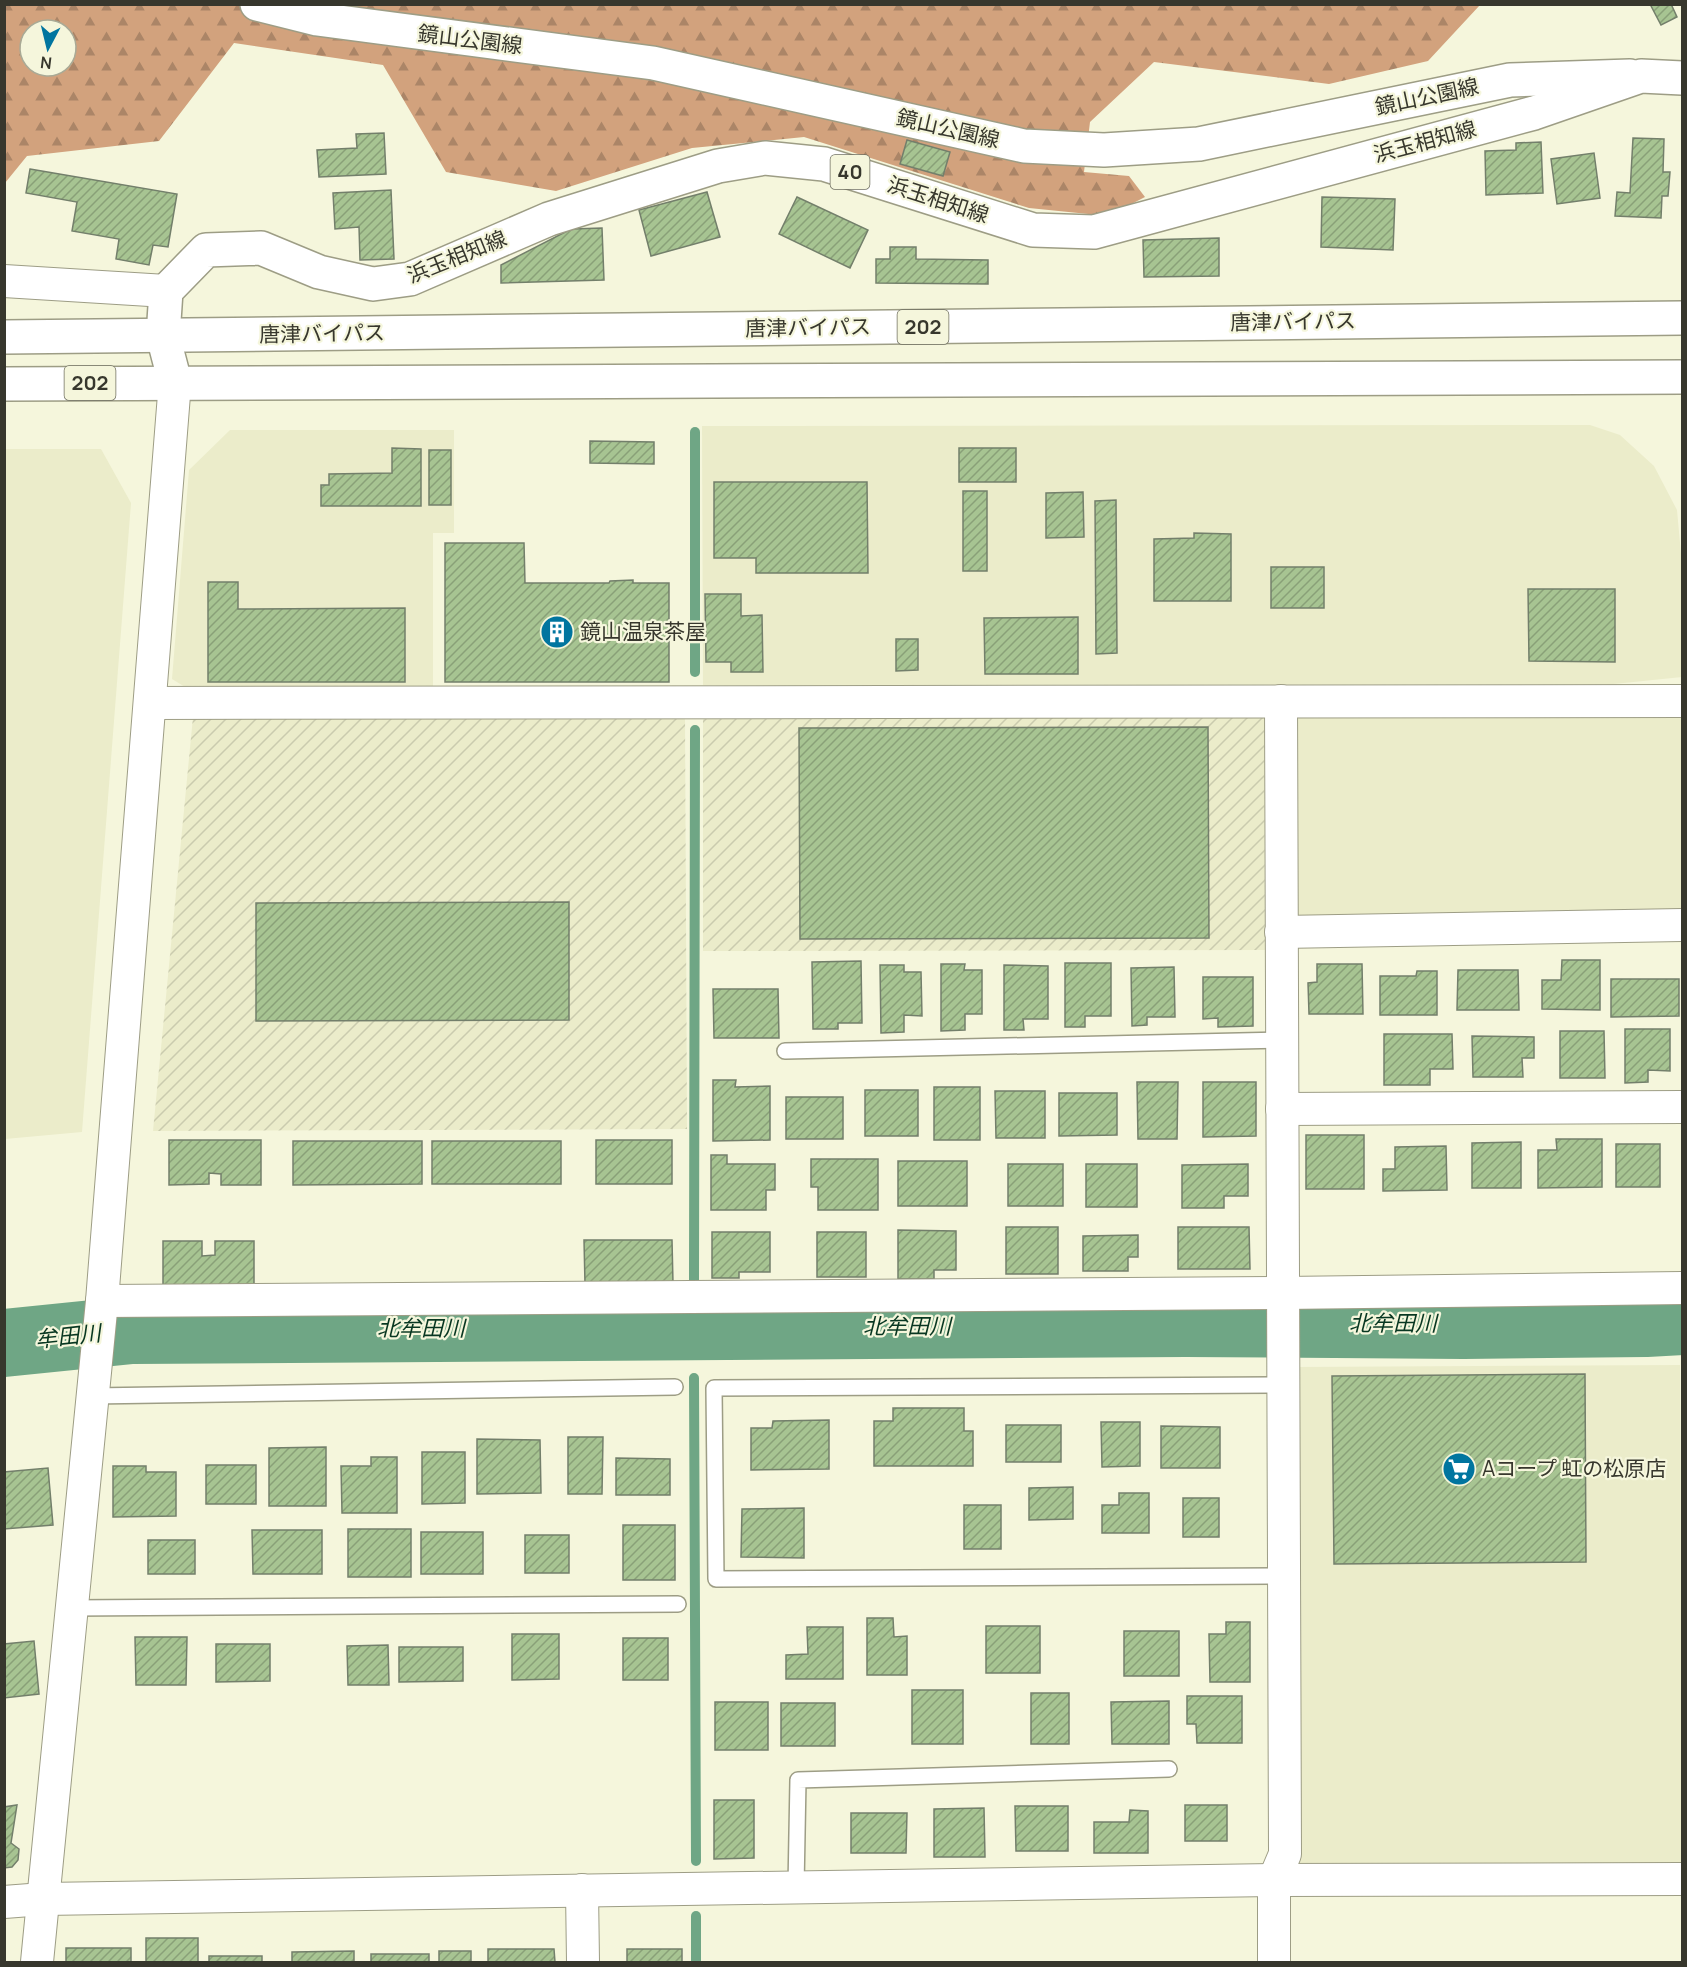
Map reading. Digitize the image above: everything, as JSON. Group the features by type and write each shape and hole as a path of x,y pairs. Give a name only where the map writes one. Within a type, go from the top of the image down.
{"main road":[{"name":"鏡山公園線","path":"257,4 316,20 653,63 1024,146 1104,150 1200,144 1510,80 1641,76"},
{"name":"浜玉相知線","path":"166,291 206,250 261,248 319,272 373,284 410,279 549,219 718,166 765,158 824,164 1033,230 1094,232 1534,113 1641,76 1683,78"},
{"path":"166,291 163,336 175,382"},
{"name":"唐津バイパス","path":"4,337 1683,318"},
{"name":"202","path":"4,384 1683,377"}],"street":[{"path":"4,282 166,291"},
{"path":"37,1962 102,1306 175,382"},
{"path":"1274,1962 1274,1880 1285,1854 1281,701"},
{"path":"150,704 1683,701"},
{"path":"1281,932 1683,925"},
{"path":"1282,1109 1683,1107"},
{"path":"102,1306 1283,1295 1683,1288"},
{"path":"4,1902 43,1899 1274,1880 1683,1879"},
{"path":"582,1890 583,1962"}],"lane":[{"path":"785,1051 1282,1040"},
{"path":"1282,1385 714,1388 716,1579 1283,1576"},
{"path":"92,1396 675,1387"},
{"path":"72,1608 678,1604"},
{"path":"796,1887 798,1780 1169,1769"}],"shaded area":[{"path":"1590,425 1620,435 1654,466 1677,510 1682,565 1682,677 1614,684 703,685 702,426"},
{"path":"230,430 454,430 454,533 433,533 433,690 190,690 172,679 189,470"},
{"path":"5,449 101,449 131,503 82,1132 5,1139"},
{"path":"1264,715 1265,950 703,951 703,716"},
{"path":"685,716 687,1129 153,1131 193,717"},
{"path":"1682,717 1682,911 1295,918 1295,718"},
{"path":"1680,1365 1682,1863 1298,1865 1294,1367"}],"green space":[{"path":"5,5 1480,5 1428,61 1329,84 1154,62 1090,122 1084,172 1129,176 1145,197 1108,216 1029,208 804,137 692,148 556,191 446,172 383,65 234,43 159,141 27,156 5,183"}],"building":[{"path":"1650,4 1671,4 1677,17 1661,25"},
{"path":"384,133 386,174 319,177 317,150 357,148 356,134"},
{"path":"1633,138 1664,139 1663,172 1670,172 1668,196 1662,196 1661,218 1615,216 1617,192 1630,193"},
{"path":"907,140 950,152 943,176 900,164"},
{"path":"1541,142 1543,193 1486,195 1485,151 1516,150 1516,143"},
{"path":"1594,153 1600,198 1557,204 1551,159"},
{"path":"30,169 177,194 168,247 153,245 149,265 116,259 119,239 72,231 77,202 26,193"},
{"path":"391,190 394,259 360,260 359,227 335,229 333,193"},
{"path":"707,192 720,237 651,256 639,210"},
{"path":"797,197 868,230 850,268 779,234"},
{"path":"1322,197 1395,199 1393,250 1321,247"},
{"path":"602,228 604,280 501,283 501,265 571,229"},
{"path":"1219,238 1219,276 1144,277 1143,240"},
{"path":"890,247 916,247 916,259 988,260 988,284 876,283 876,259 890,259"},
{"path":"590,441 654,442 654,464 590,463"},
{"path":"392,448 421,449 421,506 321,506 321,485 329,485 329,474 392,473"},
{"path":"959,448 1016,448 1016,482 959,482"},
{"path":"429,450 451,450 451,505 429,505"},
{"path":"714,482 867,482 868,573 756,573 756,558 714,558"},
{"path":"963,491 987,491 987,571 963,571"},
{"path":"1083,492 1084,537 1046,538 1046,493"},
{"path":"1116,500 1117,653 1096,654 1095,501"},
{"path":"1194,533 1231,534 1231,601 1154,601 1154,539 1194,538"},
{"name":"鏡山温泉茶屋","path":"445,543 524,543 525,583 609,583 610,581 633,580 633,583 669,583 669,682 445,682"},
{"path":"1271,567 1324,567 1324,608 1271,608"},
{"path":"208,582 238,582 238,609 405,608 405,682 208,682"},
{"path":"1528,589 1615,589 1615,662 1529,661"},
{"path":"705,594 741,594 741,616 762,615 763,672 731,672 731,662 706,662"},
{"path":"1078,617 1078,674 985,674 984,618"},
{"path":"896,639 918,639 918,670 896,671"},
{"path":"1208,727 1209,938 800,939 799,728"},
{"path":"569,902 569,1020 256,1021 256,903"},
{"path":"1562,960 1600,960 1600,1010 1542,1009 1542,980 1561,980"},
{"path":"861,961 862,1023 838,1023 838,1029 813,1029 812,962"},
{"path":"1065,963 1111,963 1111,1016 1085,1016 1085,1027 1065,1027"},
{"path":"941,964 965,964 964,970 982,970 982,1014 965,1014 965,1030 941,1031"},
{"path":"1317,964 1362,964 1363,1014 1309,1014 1308,983 1317,982"},
{"path":"880,965 904,965 904,972 921,972 922,1016 904,1015 904,1032 881,1033"},
{"path":"1004,965 1048,966 1048,1019 1023,1019 1024,1030 1004,1030"},
{"path":"1174,967 1175,1017 1147,1017 1147,1025 1132,1026 1131,968"},
{"path":"1458,970 1518,970 1519,1010 1457,1010"},
{"path":"1417,971 1437,971 1437,1015 1380,1015 1380,976 1416,976"},
{"path":"1203,977 1253,977 1253,1026 1218,1027 1218,1018 1203,1019"},
{"path":"1611,979 1679,979 1679,1016 1611,1017"},
{"path":"713,989 778,989 779,1038 714,1038"},
{"path":"1625,1029 1670,1029 1670,1071 1648,1070 1648,1082 1625,1083"},
{"path":"1560,1031 1604,1031 1605,1078 1560,1078"},
{"path":"1384,1034 1452,1034 1453,1069 1430,1069 1430,1085 1384,1085"},
{"path":"1472,1036 1534,1037 1534,1058 1522,1058 1523,1077 1473,1077"},
{"path":"713,1080 736,1080 735,1087 770,1086 770,1140 713,1141"},
{"path":"1137,1082 1178,1082 1177,1139 1138,1139"},
{"path":"1203,1082 1256,1082 1256,1136 1203,1137"},
{"path":"934,1087 980,1087 980,1140 934,1140"},
{"path":"865,1090 918,1090 918,1136 865,1136"},
{"path":"995,1091 1045,1091 1045,1138 996,1138"},
{"path":"1059,1093 1117,1093 1117,1135 1059,1136"},
{"path":"786,1097 843,1097 843,1139 786,1139"},
{"path":"1306,1135 1364,1135 1364,1189 1306,1189"},
{"path":"1556,1139 1602,1139 1602,1187 1538,1188 1538,1150 1557,1150"},
{"path":"169,1140 261,1140 261,1185 221,1185 221,1174 209,1173 209,1184 169,1185"},
{"path":"596,1140 672,1140 672,1184 596,1184"},
{"path":"293,1141 422,1141 422,1184 293,1185"},
{"path":"432,1141 561,1141 561,1184 432,1184"},
{"path":"1521,1142 1521,1188 1472,1188 1472,1143"},
{"path":"1616,1144 1660,1144 1660,1187 1616,1187"},
{"path":"1446,1146 1447,1190 1383,1191 1383,1169 1395,1169 1395,1147"},
{"path":"711,1155 727,1155 727,1164 775,1164 775,1190 766,1190 766,1210 711,1210"},
{"path":"811,1159 878,1159 878,1210 818,1210 818,1187 811,1187"},
{"path":"898,1161 967,1161 967,1206 898,1206"},
{"path":"1008,1164 1063,1164 1063,1206 1008,1206"},
{"path":"1086,1164 1137,1164 1137,1207 1086,1207"},
{"path":"1248,1164 1248,1196 1224,1196 1224,1208 1182,1208 1182,1165"},
{"path":"1006,1227 1058,1227 1058,1274 1006,1274"},
{"path":"1178,1227 1249,1227 1250,1269 1178,1269"},
{"path":"898,1230 956,1231 956,1270 934,1270 934,1279 898,1279"},
{"path":"712,1232 770,1232 770,1272 739,1272 739,1278 712,1278"},
{"path":"817,1232 866,1232 866,1277 817,1277"},
{"path":"1138,1235 1138,1257 1128,1257 1128,1271 1083,1271 1083,1236"},
{"path":"584,1240 672,1240 673,1283 585,1284"},
{"path":"163,1241 202,1241 202,1256 215,1255 215,1241 254,1241 254,1286 163,1286"},
{"name":"Aコープ 虹の松原店","path":"1585,1374 1586,1562 1334,1564 1332,1376"},
{"path":"893,1408 964,1408 964,1431 973,1431 973,1466 874,1466 874,1421 893,1421"},
{"path":"829,1420 829,1469 751,1470 751,1428 772,1428 773,1421"},
{"path":"1101,1422 1140,1422 1140,1466 1102,1467"},
{"path":"1006,1425 1061,1425 1061,1462 1006,1462"},
{"path":"1161,1426 1220,1427 1220,1468 1161,1468"},
{"path":"568,1437 603,1437 602,1494 568,1494"},
{"path":"477,1439 540,1440 541,1493 477,1494"},
{"path":"326,1447 326,1506 269,1506 269,1448"},
{"path":"422,1452 465,1452 465,1503 422,1504"},
{"path":"371,1457 397,1457 397,1513 342,1513 341,1466 371,1466"},
{"path":"616,1458 670,1459 670,1495 616,1495"},
{"path":"206,1465 256,1465 256,1504 206,1504"},
{"path":"113,1466 146,1466 146,1472 176,1472 176,1516 113,1517"},
{"path":"48,1468 53,1525 4,1529 4,1472"},
{"path":"1073,1487 1073,1519 1029,1520 1029,1488"},
{"path":"1119,1493 1149,1493 1149,1533 1102,1533 1102,1505 1119,1505"},
{"path":"1183,1498 1219,1498 1219,1537 1183,1537"},
{"path":"964,1505 1001,1505 1001,1549 964,1549"},
{"path":"804,1508 804,1558 741,1557 742,1509"},
{"path":"623,1525 675,1525 675,1580 623,1580"},
{"path":"348,1529 411,1529 411,1577 348,1577"},
{"path":"252,1530 322,1530 322,1574 253,1574"},
{"path":"421,1532 483,1532 483,1574 421,1574"},
{"path":"525,1535 569,1535 569,1573 525,1573"},
{"path":"148,1540 195,1540 195,1574 148,1574"},
{"path":"867,1618 893,1618 894,1637 907,1636 907,1675 867,1675"},
{"path":"1226,1622 1250,1622 1250,1682 1210,1682 1209,1634 1226,1634"},
{"path":"986,1626 1040,1626 1040,1673 986,1673"},
{"path":"807,1627 843,1627 843,1679 786,1679 786,1655 808,1654"},
{"path":"1124,1631 1179,1631 1179,1676 1124,1676"},
{"path":"512,1634 559,1634 559,1679 512,1680"},
{"path":"135,1637 187,1637 186,1685 136,1685"},
{"path":"623,1638 668,1638 668,1680 623,1680"},
{"path":"34,1641 39,1694 4,1698 4,1644"},
{"path":"216,1644 270,1644 270,1681 216,1682"},
{"path":"388,1645 389,1685 348,1685 347,1646"},
{"path":"399,1647 463,1647 463,1681 399,1682"},
{"path":"912,1690 963,1690 963,1744 912,1744"},
{"path":"1031,1693 1069,1693 1069,1744 1031,1744"},
{"path":"1187,1696 1242,1696 1242,1743 1197,1743 1196,1724 1187,1724"},
{"path":"1169,1701 1169,1744 1112,1744 1111,1702"},
{"path":"715,1702 768,1702 768,1750 715,1750"},
{"path":"781,1703 835,1703 835,1746 781,1746"},
{"path":"714,1800 754,1800 754,1858 714,1859"},
{"path":"17,1805 11,1843 19,1849 18,1860 12,1867 4,1868 4,1807"},
{"path":"1185,1805 1227,1805 1227,1841 1185,1841"},
{"path":"1015,1806 1068,1806 1068,1851 1016,1851"},
{"path":"984,1808 985,1857 934,1857 934,1809"},
{"path":"1130,1810 1148,1811 1148,1853 1094,1853 1094,1822 1129,1822"},
{"path":"851,1813 907,1813 906,1853 851,1853"},
{"path":"146,1938 198,1938 198,1962 146,1962"},
{"path":"66,1948 131,1948 131,1962 66,1962"},
{"path":"488,1949 554,1949 555,1962 488,1962"},
{"path":"627,1949 682,1949 682,1962 627,1962"},
{"path":"354,1951 354,1962 292,1962 292,1952"},
{"path":"439,1951 471,1951 471,1962 439,1962"},
{"path":"371,1954 429,1954 429,1962 371,1962"},
{"path":"209,1956 262,1956 262,1962 209,1962"}],"waterway":[{"path":"695,432 695,672"},
{"path":"694,1280 695,730"},
{"name":"北牟田川","path":"4,1343 132,1330 1185,1323 1464,1325 1682,1321"},
{"path":"694,1378 696,1861"},
{"path":"696,1916 696,1962"}],"place":[{"name":"鏡山温泉茶屋","path":"557,632"},
{"name":"Aコープ 虹の松原店","path":"1459,1469"}],"water label":[{"name":"牟田川","path":"68,1336"}]}
